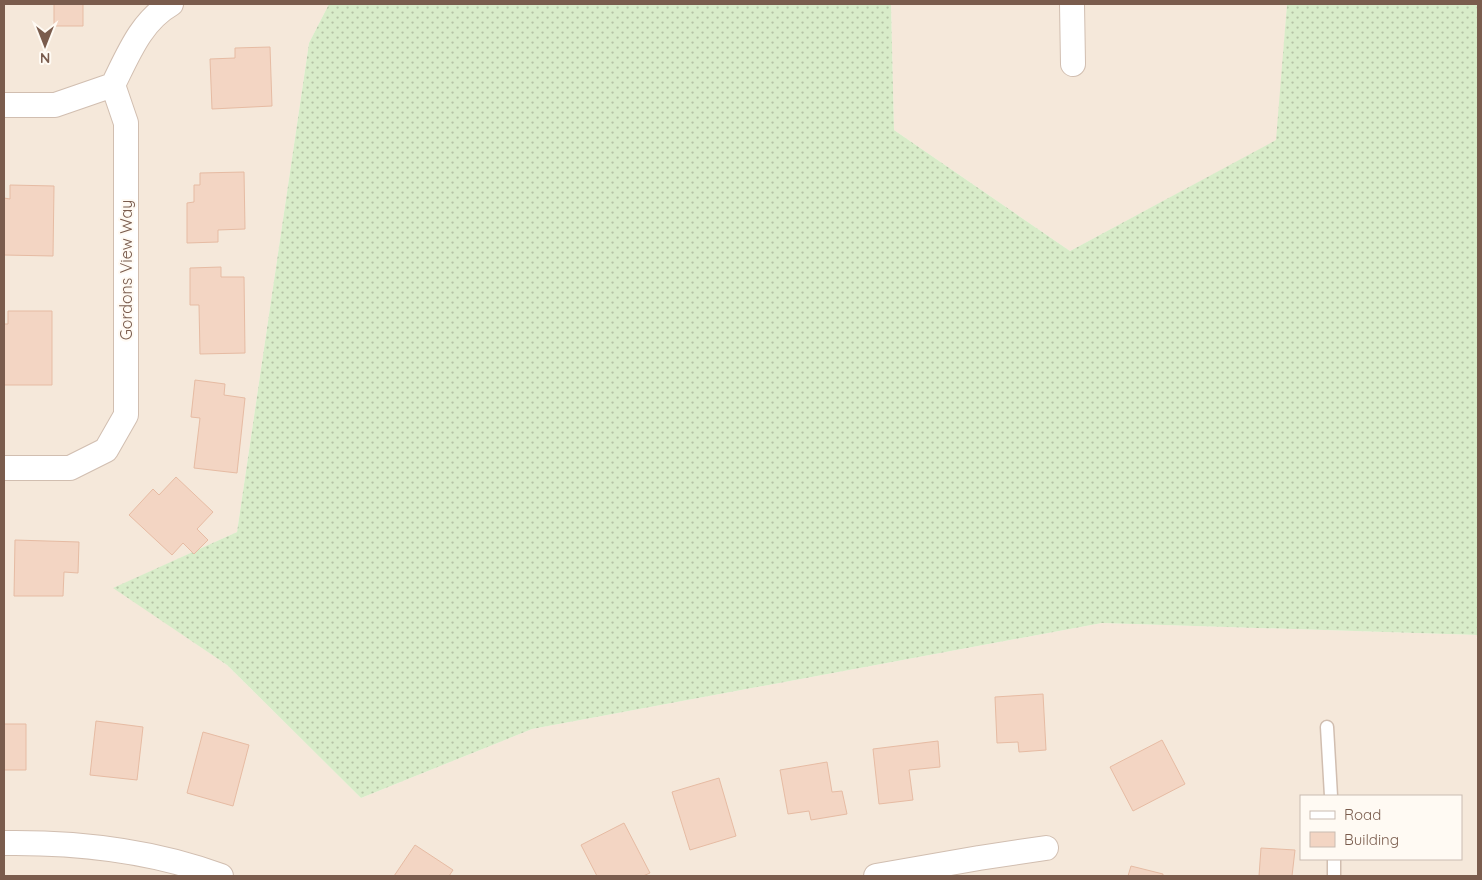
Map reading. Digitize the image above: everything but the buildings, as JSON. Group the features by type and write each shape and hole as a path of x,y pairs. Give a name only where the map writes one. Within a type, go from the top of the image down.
{"street":[{"path":"4,105 55,105 113,85 136,37 162,9 172,4"},
{"path":"1072,4 1073,64"},
{"name":"Gordons View Way","path":"4,468 70,468 106,450 126,415 126,123 113,85"},
{"path":"4,843 84,845 121,850 159,857 221,876"},
{"path":"876,876 1046,848"}],"lane":[{"path":"1327,727 1331,795"},
{"path":"1334,860 1334,876"}],"shaded area":[{"path":"4,4 329,4 309,43 237,532 114,588 227,665 361,798 532,729 1102,623 1478,635 1478,876 4,876"},
{"path":"891,4 1287,4 1277,140 1070,251 894,130"}],"green space":[{"path":"329,4 891,4 894,130 1070,251 1276,140 1287,4 1478,4 1478,635 1102,623 532,729 361,798 227,665 113,588 237,532 309,43"}]}
